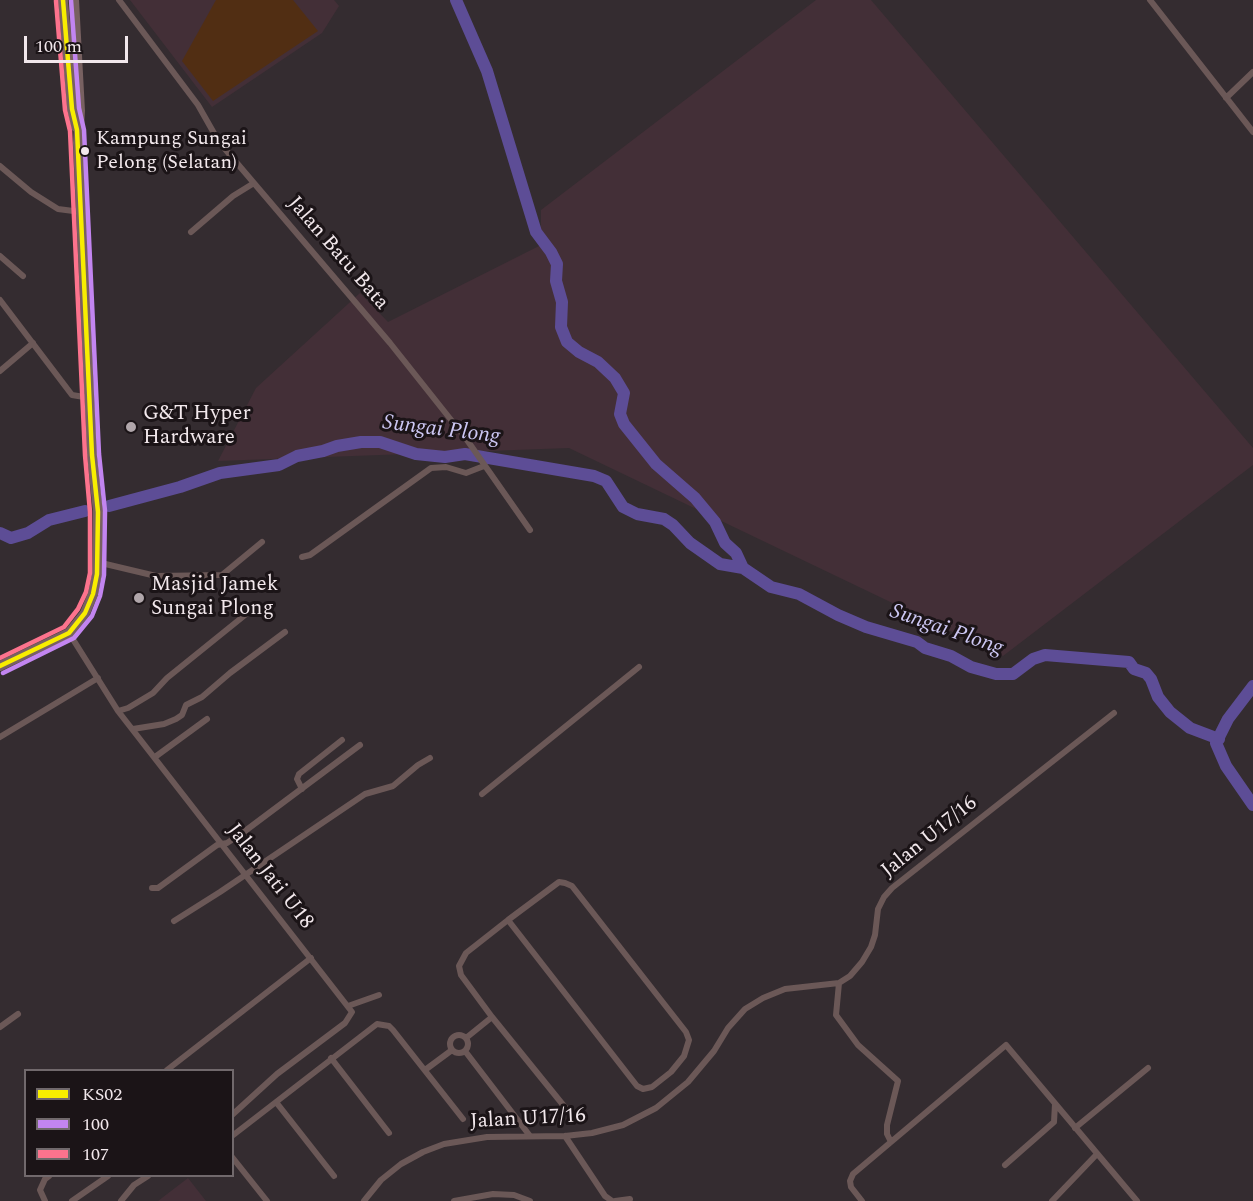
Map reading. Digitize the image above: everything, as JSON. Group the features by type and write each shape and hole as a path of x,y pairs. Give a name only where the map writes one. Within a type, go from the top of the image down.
{"highway":[{"path":"0,666 69,633 85,613 93,594 98,562 98,512 77,130 72,110 63,0"},
{"path":"74,0 80,111 77,130"}],"street":[{"path":"57,0 64,15"},
{"name":"Jalan Batu Bata","path":"119,0 198,105 219,142 361,307 467,440 530,530"},
{"path":"1150,0 1253,132"},
{"path":"1226,98 1253,72"},
{"path":"0,166 31,192 58,209 81,212"},
{"path":"191,232 233,196 254,183"},
{"path":"0,256 23,276"},
{"path":"0,300 72,395 90,398"},
{"path":"0,371 33,344"},
{"path":"302,557 310,555 431,468 446,467 466,473 484,466"},
{"path":"98,562 156,576 183,574 216,576 222,575 262,542"},
{"path":"118,711 128,708 153,693 167,678 250,610"},
{"path":"133,729 164,724 176,719 182,715 186,705 202,697 230,672 285,632"},
{"name":"Jalan Jati U18","path":"69,633 118,711 348,1006"},
{"path":"483,794 639,667"},
{"path":"0,737 98,678"},
{"name":"Jalan U17/16","path":"364,1201 381,1180 401,1164 444,1144 467,1139 592,1133 623,1125 656,1108 688,1082 745,1009 785,989 839,983 850,976 862,962 875,935 878,909 892,888 1114,713"},
{"path":"155,758 207,719"},
{"path":"302,789 297,779 298,774 342,740"},
{"path":"152,888 158,888 218,845 241,834 360,745"},
{"path":"174,921 365,794 393,786 430,758"},
{"path":"508,920 637,1086 643,1089 652,1087 671,1072 687,1048 686,1032 572,886 559,882 508,920 466,953 459,966 461,975 492,1017 568,1112"},
{"path":"170,1069 311,958"},
{"path":"839,983 836,1016 858,1045 898,1081 887,1125 887,1134 891,1142"},
{"path":"234,1113 277,1074 345,1023 352,1012 348,1006 379,995"},
{"path":"0,1027 18,1014"},
{"path":"466,1038 492,1017"},
{"path":"234,1134 371,1027 383,1024 393,1030 463,1119"},
{"path":"452,1050 450,1044 452,1038 458,1035 466,1038"},
{"path":"452,1050 460,1053 465,1051 468,1046 466,1038"},
{"path":"862,1201 851,1186 850,1181 853,1174 1006,1045 1137,1201"},
{"path":"425,1070 452,1050"},
{"path":"465,1051 530,1136"},
{"path":"332,1058 389,1132"},
{"path":"1075,1128 1148,1068"},
{"path":"276,1102 334,1176"},
{"path":"1005,1165 1054,1122 1055,1103"},
{"path":"565,1136 605,1196 614,1201 630,1199"},
{"path":"1052,1201 1097,1154"},
{"path":"234,1160 267,1201"},
{"path":"45,1201 40,1190 48,1177"},
{"path":"72,1201 107,1177"},
{"path":"121,1201 134,1185 146,1177"},
{"path":"454,1201 493,1194 514,1195 530,1201"}],"shaded area":[{"path":"130,0 334,0 339,6 322,33 212,107"},
{"path":"216,0 293,0 318,31 213,101 182,61"},
{"path":"816,0 871,0 1253,448 1253,465 1003,656 569,448 218,461 256,388 360,293 388,322 541,245 541,210"},
{"path":"188,1178 206,1201 158,1201"}],"waterway":[{"name":"Sungai Plong","path":"456,0 487,71 536,232 557,264 556,281 562,302 561,327 567,342 579,352 598,362 615,378 624,393 620,414 624,424 656,464 695,498 715,522 725,543 736,553 743,568"},
{"name":"Sungai Plong","path":"109,506 180,487 220,473 279,465 297,456 361,442 380,442 416,454 445,457 465,454 594,476 606,481 623,507 637,514 664,519 690,543 720,564 743,568 771,587 799,594 866,627 917,642 925,648 951,656 971,667 996,674 1013,674 1033,659 1045,655 1129,662 1134,669 1146,673 1151,679 1158,697 1170,712 1190,728 1219,739"},
{"name":"Sungai Plong","path":"0,533 11,538 28,533 49,520 85,511"},
{"path":"1253,686 1228,719 1216,743 1226,766 1253,805"}],"transit line":[{"name":"KS02","path":"0,666 69,633 85,613 93,594 97,574 98,512 92,455 77,130 72,109 63,0"},
{"name":"100","path":"3,673 74,638 92,616 100,596 104,575 105,511 99,454 84,130 79,108 71,0"},
{"name":"107","path":"0,658 64,627 78,609 86,592 90,573 90,512 85,455 70,131 65,110 56,1"}],"place":[{"name":"Kampung Sungai Pelong (Selatan)","path":"85,151"},
{"name":"G&T Hyper Hardware","path":"131,427"},
{"name":"Masjid Jamek Sungai Plong","path":"139,598"}]}
